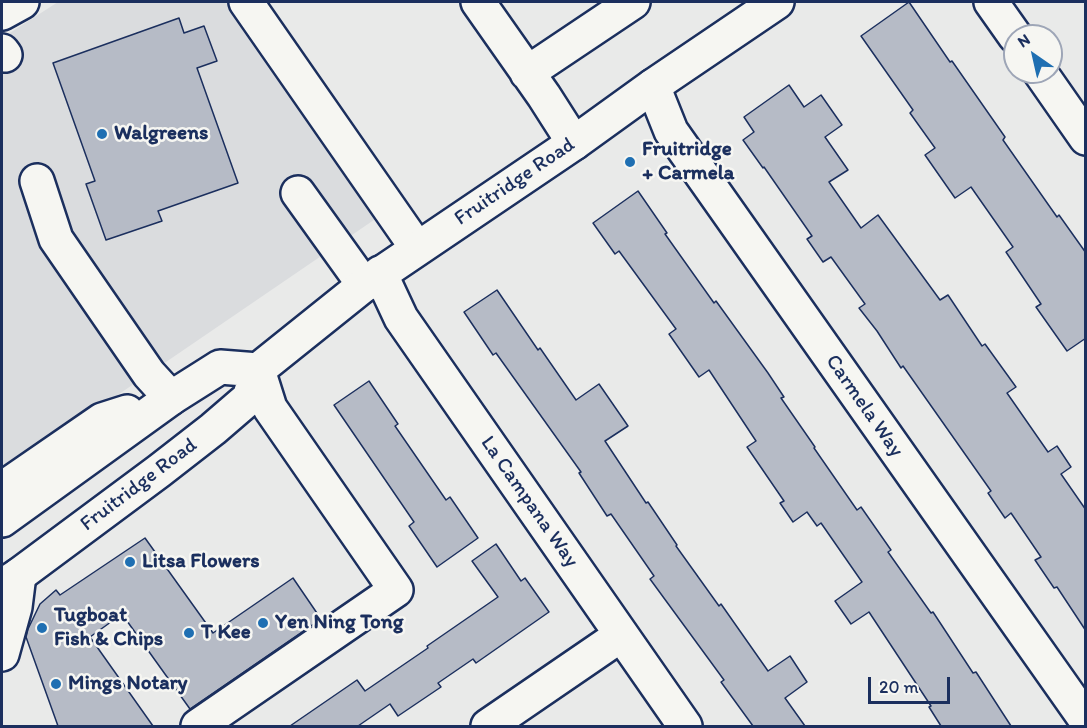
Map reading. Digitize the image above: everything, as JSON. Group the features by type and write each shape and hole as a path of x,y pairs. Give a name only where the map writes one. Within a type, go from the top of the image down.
{"street":[{"path":"2,13 22,2"},
{"path":"246,2 417,248"},
{"path":"478,2 574,143"},
{"path":"527,74 633,2"},
{"name":"Fruitridge Road","path":"10,580 163,477 217,435 249,398 258,370 372,279 777,2"},
{"path":"992,2 1007,24"},
{"path":"1048,84 1086,138"},
{"name":"Carmela Way","path":"653,86 671,130 1086,720"},
{"path":"37,181 56,239 148,374 171,398"},
{"name":"La Campana Way","path":"298,193 372,279 401,318 685,726"},
{"path":"2,520 171,398 220,367 258,370 270,408 396,590 198,726"},
{"path":"2,489 102,420 171,398"},
{"path":"2,654 15,607 10,580"},
{"path":"488,726 621,635"}],"shaded area":[{"path":"58,2 246,2 390,209 2,474 2,38"}],"building":[{"path":"909,2 1005,137 1003,140 1057,217 1059,215 1086,253 1086,338 1067,351 1036,307 1041,304 1006,252 1013,247 971,187 955,198 925,155 935,148 910,113 913,110 861,36"},
{"name":"Walgreens","path":"179,18 184,33 204,26 217,61 197,68 238,183 158,211 162,221 106,240 86,184 95,181 53,63"},
{"path":"789,85 804,107 821,95 842,125 825,137 848,170 829,182 861,228 878,215 940,300 948,295 982,346 985,344 1016,387 1007,393 1048,452 1057,446 1071,467 1061,474 1086,510 1086,631 1057,587 1054,588 1035,560 1041,557 1011,513 1005,518 988,493 991,491 859,308 865,304 831,257 823,262 807,239 812,236 743,140 754,132 744,117"},
{"path":"638,191 667,233 665,234 714,303 716,301 768,373 784,397 781,398 857,510 861,507 891,550 888,552 931,613 933,612 973,673 976,672 1011,726 941,726 929,707 931,706 869,612 851,624 835,601 862,582 821,523 817,526 807,512 793,522 780,503 784,501 747,447 756,441 709,370 699,377 669,334 676,329 619,251 615,254 593,223"},
{"path":"497,290 576,400 599,384 628,426 605,441 676,546 719,606 721,604 768,671 790,656 807,682 785,698 805,726 753,726 721,682 724,680 650,579 654,576 611,514 607,516 579,473 581,472 496,353 493,355 464,312"},
{"path":"369,381 398,424 395,426 446,500 450,497 478,538 437,567 409,526 414,522 334,405"},
{"path":"145,538 213,633 293,578 321,619 190,709 122,614 90,637 153,726 58,726 26,637 28,629 40,604 56,590 60,595"},
{"path":"496,544 521,581 525,578 549,612 476,663 473,659 438,683 441,687 398,716 390,704 358,726 290,726 357,680 365,691 498,597 472,561"}],"place":[{"name":"Walgreens","path":"102,134"},
{"name":"Fruitridge + Carmela","path":"630,162"},
{"name":"Litsa Flowers","path":"130,562"},
{"name":"Yen Ning Tong","path":"263,623"},
{"name":"Tugboat Fish & Chips","path":"42,628"},
{"name":"T Kee","path":"189,633"},
{"name":"Mings Notary","path":"56,684"}]}
